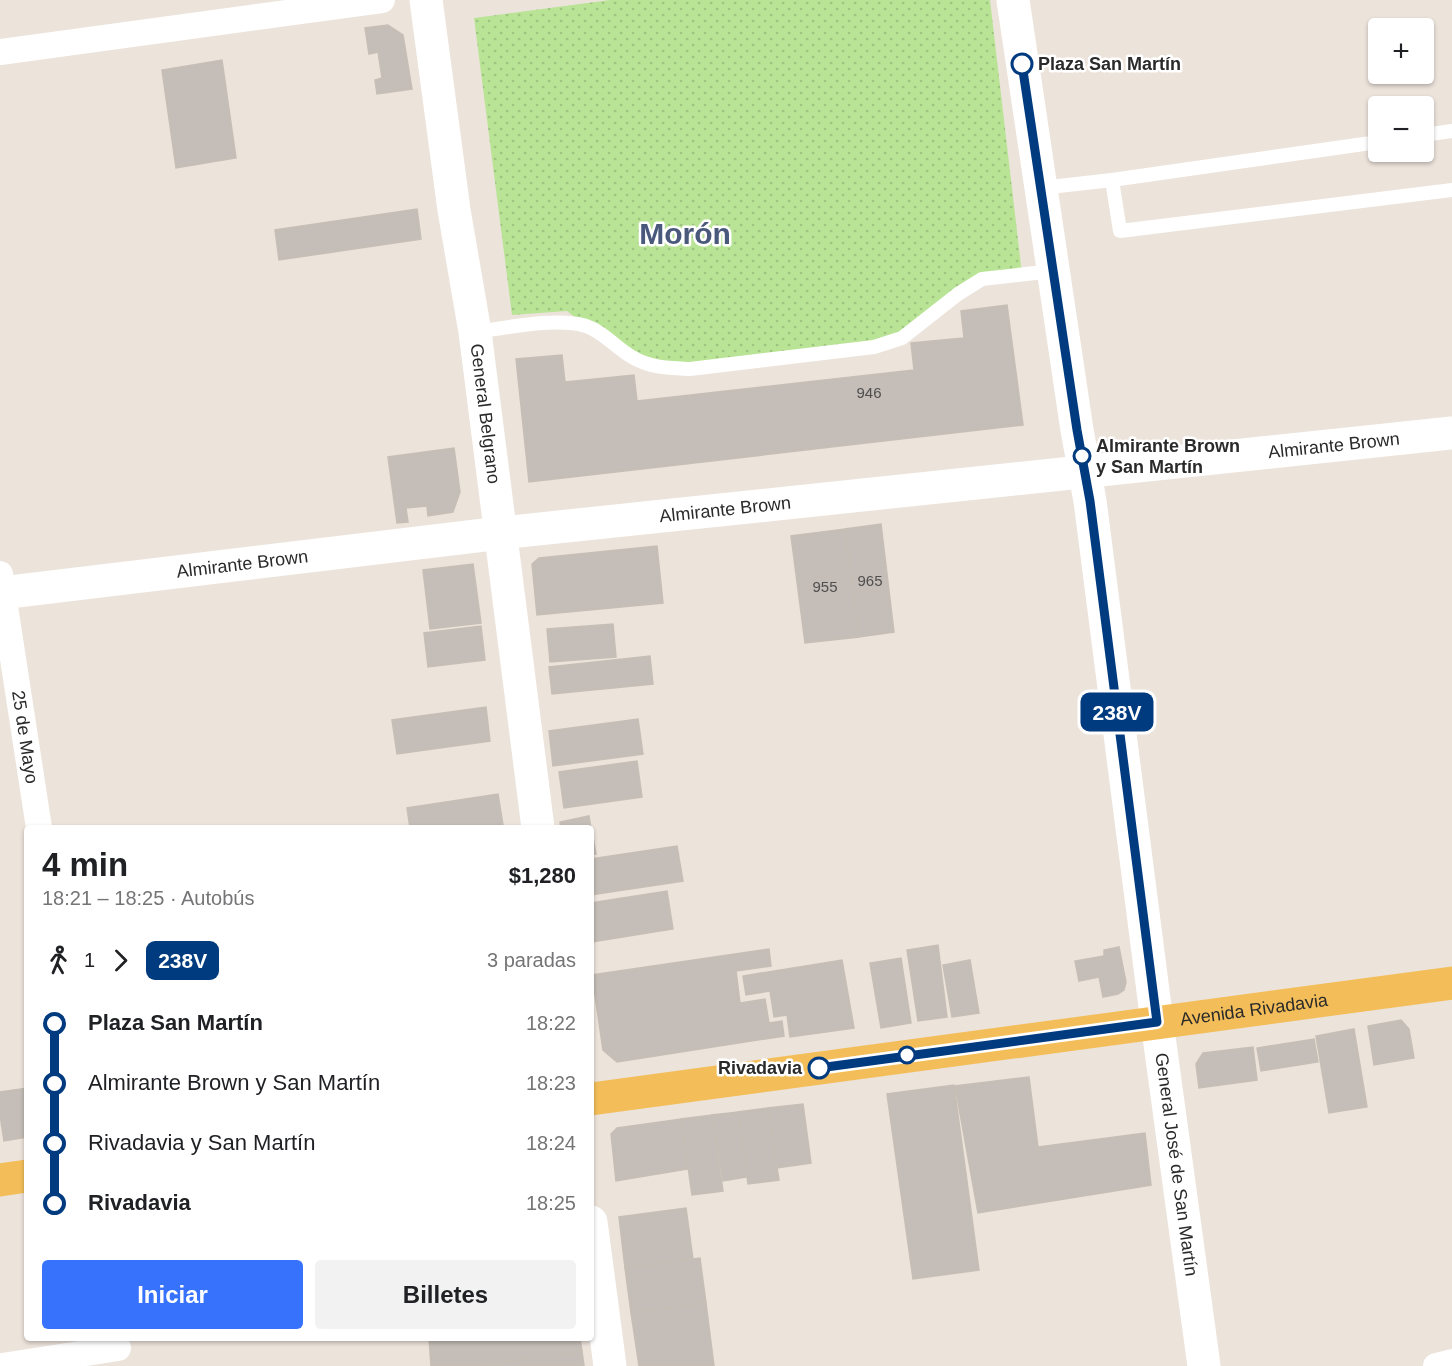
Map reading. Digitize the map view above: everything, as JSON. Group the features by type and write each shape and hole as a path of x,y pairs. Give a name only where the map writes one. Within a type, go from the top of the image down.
{"main road":[{"name":"Avenida Rivadavia","path":"594,1099 1452,983"},
{"path":"0,1180 24,1176"}],"street":[{"path":"0,52 382,0"},
{"name":"General Belgrano","path":"426,0 454,210 475,332 538,825"},
{"name":"General José de San Martín","path":"1013,0 1090,501 1204,1366"},
{"name":"Almirante Brown","path":"1,587 1452,433"},
{"name":"25 de Mayo","path":"1,587 39,825"},
{"path":"594,1244 610,1366"},
{"path":"2,1366 72,1361 119,1351"},
{"path":"1436,1366 1452,1362"}],"lane":[{"path":"1434,134 1452,131"},
{"path":"1041,188 1368,143"},
{"path":"1112,180 1120,231 1452,190"},
{"path":"475,332 558,323 586,326 609,338 632,357 660,368 690,369 874,347 902,338 958,294 982,279 1054,270"}],"green space":[{"name":"Plaza San Martín","path":"610,0 990,0 1022,274 982,279 902,338 660,368 586,326 567,311 512,315 474,18"}],"building":[{"path":"388,25 403,35 412,89 377,94 375,80 382,78 378,52 369,54 365,28"},
{"path":"222,60 236,158 176,168 162,70"},
{"path":"417,209 421,239 279,260 275,230"},
{"path":"1007,305 1023,425 529,482 516,359 562,355 565,382 634,375 637,401 914,370 911,343 964,338 961,311"},
{"path":"454,448 460,492 453,512 428,516 427,506 406,508 408,522 397,523 388,457"},
{"path":"881,524 894,632 859,637 845,529"},
{"path":"845,529 859,637 805,643 791,536"},
{"path":"657,546 663,603 537,615 532,564 539,558"},
{"path":"473,564 481,623 430,629 423,570"},
{"path":"613,624 616,657 550,662 547,629"},
{"path":"481,626 485,660 428,667 424,633"},
{"path":"650,656 653,684 552,694 549,667"},
{"path":"486,707 490,741 397,754 392,720"},
{"path":"638,719 643,754 553,766 549,731"},
{"path":"637,761 642,797 564,808 559,772"},
{"path":"498,794 503,825 410,825 407,808"},
{"path":"589,816 590,825 560,825 560,822"},
{"path":"677,846 683,881 594,895 594,859"},
{"path":"667,891 673,929 594,942 594,903"},
{"path":"938,945 947,1017 918,1021 907,950"},
{"path":"1119,947 1126,982 1124,990 1118,994 1103,997 1099,977 1079,981 1075,961 1104,956 1104,950"},
{"path":"769,949 771,966 736,971 740,1003 765,999 769,1023 782,1021 784,1036 617,1062 603,1050 594,975"},
{"path":"901,958 911,1023 881,1028 870,963"},
{"path":"842,960 854,1028 790,1037 787,1015 774,1017 770,991 746,995 743,976"},
{"path":"970,960 979,1013 952,1017 943,965"},
{"path":"1401,1020 1409,1029 1414,1058 1374,1065 1368,1026"},
{"path":"1354,1029 1367,1107 1329,1113 1316,1036"},
{"path":"1314,1039 1318,1062 1261,1071 1257,1048"},
{"path":"1253,1047 1257,1080 1199,1088 1196,1064 1203,1053"},
{"path":"1029,1077 1038,1147 1145,1133 1151,1185 978,1213 955,1086"},
{"path":"954,1085 979,1270 913,1279 887,1094"},
{"path":"24,1088 24,1138 4,1141 0,1115 0,1092"},
{"path":"803,1104 811,1163 777,1168 768,1108"},
{"path":"768,1108 779,1180 748,1184 738,1112"},
{"path":"738,1112 747,1177 723,1181 712,1115"},
{"path":"712,1115 723,1191 692,1195 681,1119"},
{"path":"681,1119 688,1169 616,1181 611,1134 617,1128"},
{"path":"686,1208 693,1259 625,1268 619,1217"},
{"path":"700,1258 706,1303 631,1313 625,1268"},
{"path":"706,1303 714,1366 639,1366 631,1313"},
{"path":"429,1341 580,1341 582,1351 472,1366 431,1366"},
{"path":"582,1351 584,1366 472,1366"}],"bus line":[{"name":"238V","path":"819,1068 1157,1022 1090,501 1077,430 1022,64"}],"place":[{"name":"Plaza San Martín","path":"1022,64"},
{"name":"Almirante Brown y San Martín","path":"1082,456"},
{"name":"Rivadavia","path":"819,1068"}],"district":[{"name":"Morón","path":"685,233"}]}
